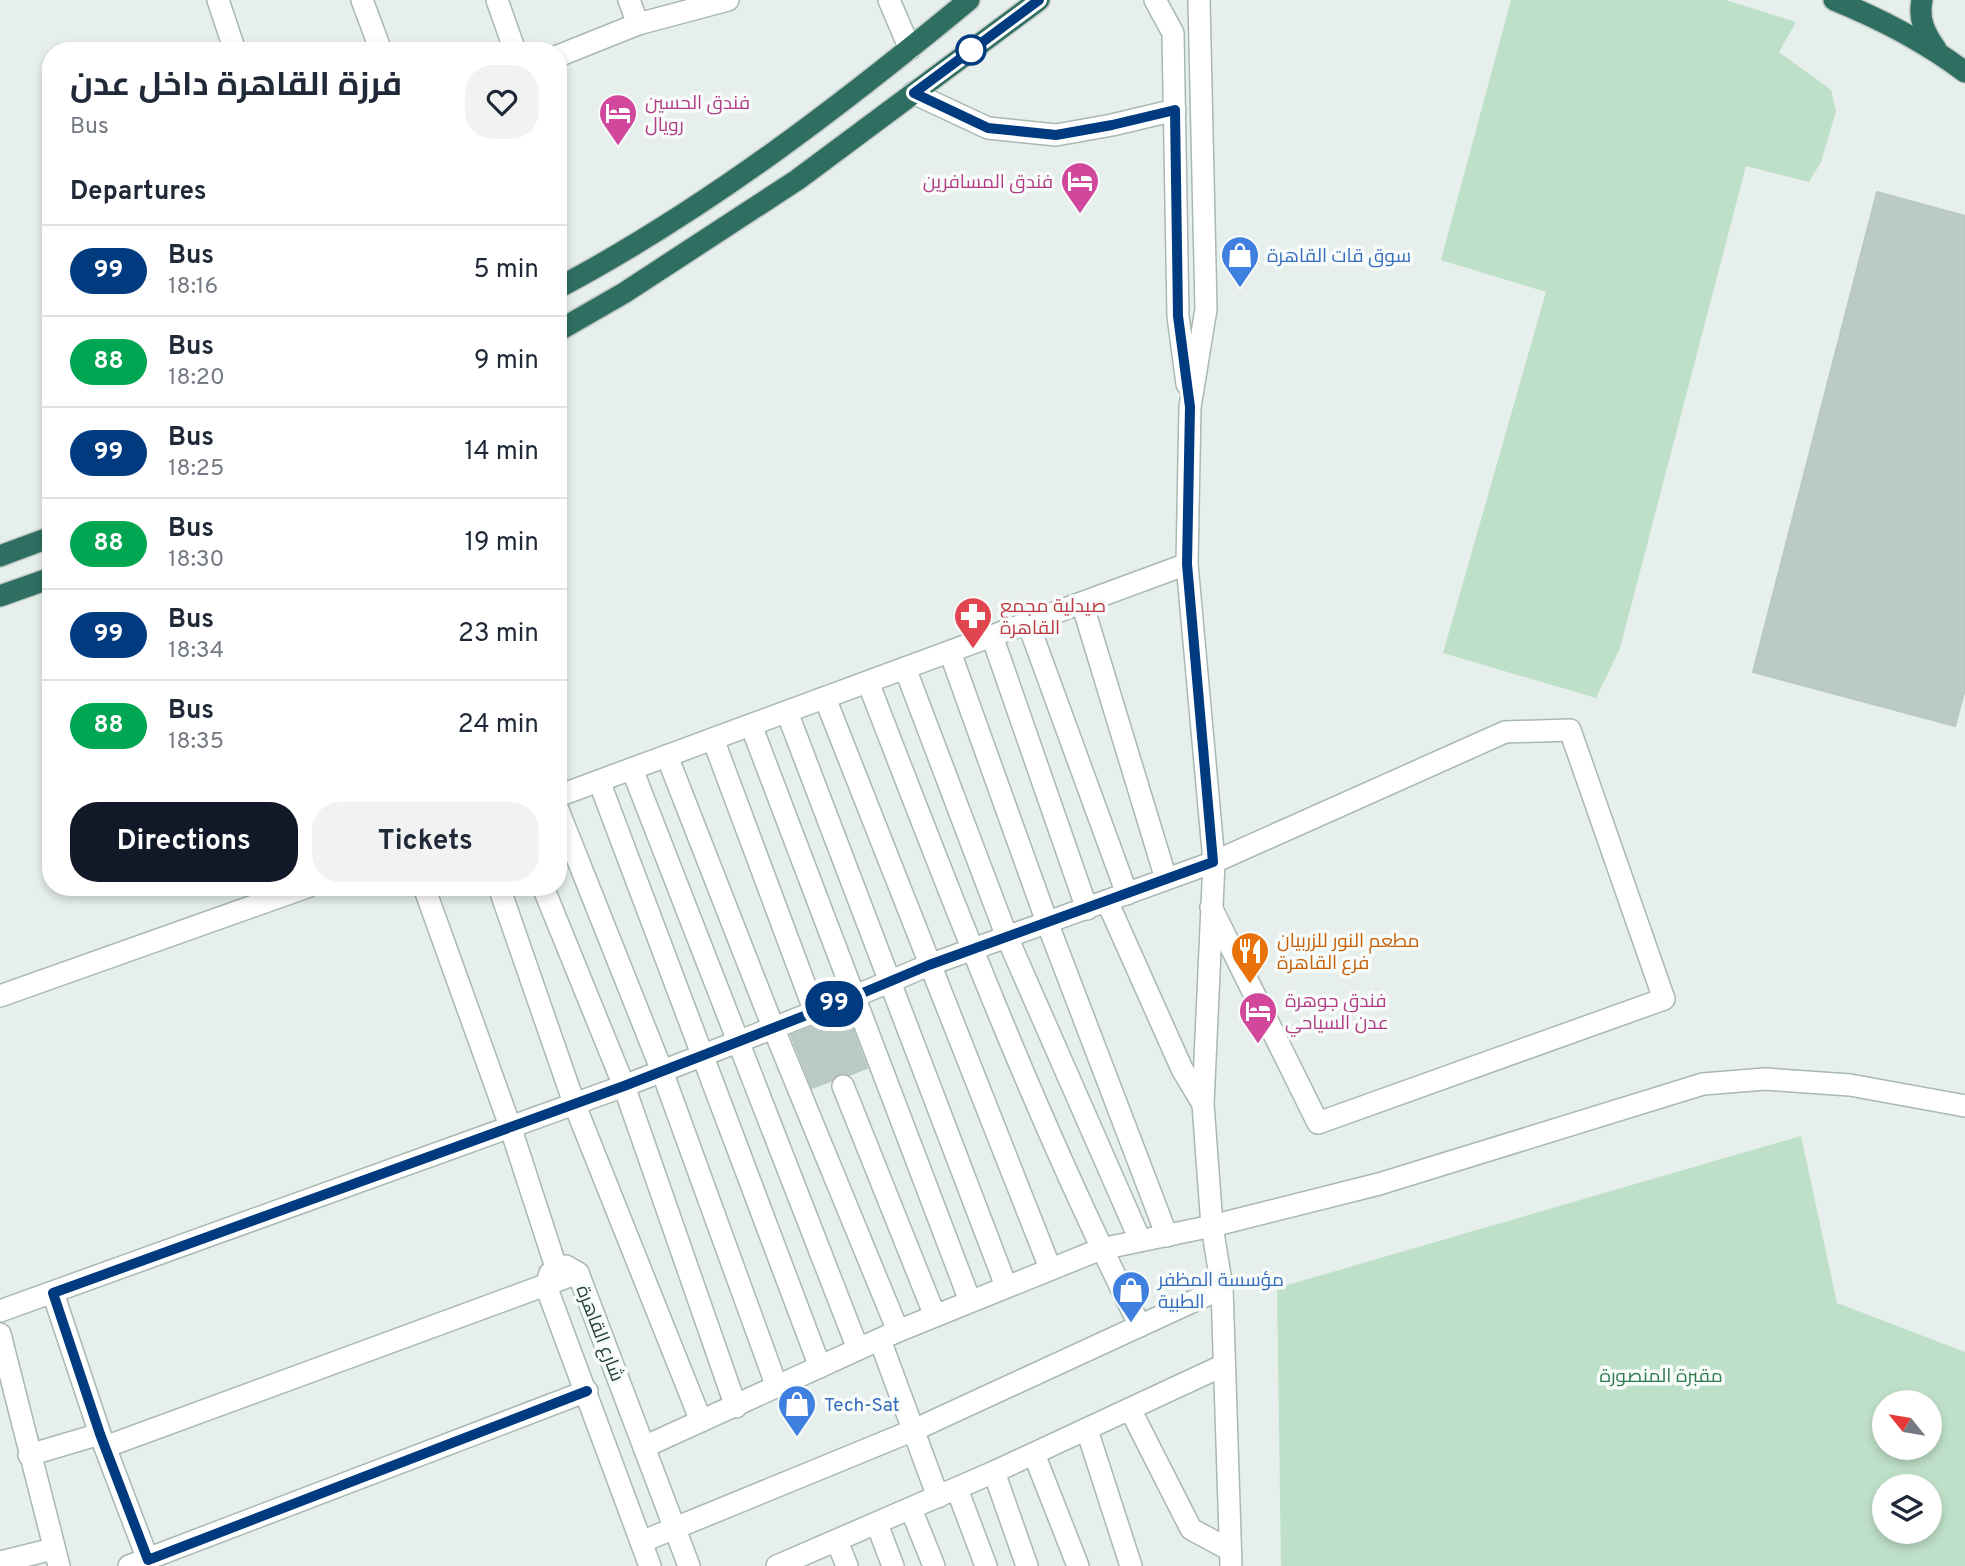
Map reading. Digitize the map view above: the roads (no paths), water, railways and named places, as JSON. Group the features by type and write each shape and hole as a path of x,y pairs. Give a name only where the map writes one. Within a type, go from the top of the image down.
{"highway":[{"path":"567,283 612,259 777,150 910,49 969,0"},
{"path":"567,326 625,293 797,180 1039,0"},
{"path":"1835,0 1860,10 1936,50 1965,72"},
{"path":"1922,0 1919,13 1924,33 1936,50"},
{"path":"0,556 42,541"},
{"path":"0,596 42,581"}],"street":[{"path":"218,0 232,42"},
{"path":"362,0 377,42"},
{"path":"497,0 512,42"},
{"path":"629,0 638,24"},
{"path":"567,52 638,24 728,0"},
{"path":"889,0 910,49"},
{"path":"1155,0 1173,33 1178,316 1190,407"},
{"path":"1199,0 1206,309 1190,407 1187,564 1213,862 1203,1104 1212,1226 1222,1288 1231,1558"},
{"path":"1199,28 1211,0"},
{"path":"914,93 988,128 1056,135 1175,110"},
{"path":"0,549 22,549"},
{"path":"567,793 1187,564"},
{"path":"1082,603 1167,879"},
{"path":"1028,623 1127,894"},
{"path":"992,636 1097,905 1203,1104"},
{"path":"950,652 1047,922 1167,1236"},
{"path":"905,668 1006,937 1140,1240"},
{"path":"868,682 971,949 1101,1249 1140,1326"},
{"path":"825,698 1050,1268"},
{"path":"787,712 1006,1286"},
{"path":"751,725 970,1301"},
{"path":"0,1311 624,1086 971,949 1213,862 1504,733 1570,730 1664,999 1318,1123 1211,907"},
{"path":"713,739 815,1012"},
{"path":"667,756 889,1335 914,1430 986,1566"},
{"path":"632,769 858,1349"},
{"path":"599,781 820,1367"},
{"path":"567,833 662,1071 777,1387"},
{"path":"0,996 282,896"},
{"path":"427,896 510,1126 554,1261"},
{"path":"502,896 574,1103 701,1421"},
{"path":"547,896 624,1086 736,1407"},
{"path":"644,1447 889,1335 1101,1249 1212,1226 1379,1184 1703,1084 1765,1079 1850,1085 1965,1106"},
{"path":"843,1086 934,1316"},
{"name":"شارع القاهرة","path":"650,1566 546,1286 554,1261 578,1273 689,1566"},
{"path":"29,1455 103,1440 578,1273"},
{"path":"641,1542 914,1430 1222,1288"},
{"path":"53,1293 103,1440 138,1563 587,1391"},
{"path":"0,1334 56,1557 0,1562"},
{"path":"777,1566 802,1562 837,1541 1087,1430 1224,1365"},
{"path":"1130,1409 1191,1529 1231,1558"},
{"path":"1087,1430 1131,1566"},
{"path":"1034,1454 1078,1566"},
{"path":"994,1472 1027,1566"},
{"path":"911,1509 934,1566"},
{"path":"877,1524 893,1566"},
{"path":"837,1541 847,1566"}],"place":[{"name":"فندق الحسين رويال","path":"618,147"},
{"name":"فندق المسافرين","path":"1080,215"},
{"name":"سوق قات القاهرة","path":"1240,289"},
{"name":"صيدلية مجمع القاهرة","path":"973,650"},
{"name":"مطعم النور للزربيان فرع القاهرة","path":"1250,985"},
{"name":"فندق جوهرة عدن السياحي","path":"1258,1045"},
{"name":"مؤسسة المظفر الطبية","path":"1131,1324"},
{"name":"Tech-Sat","path":"797,1438"}],"park label":[{"name":"مقبرة المنصورة","path":"1661,1375"}]}
